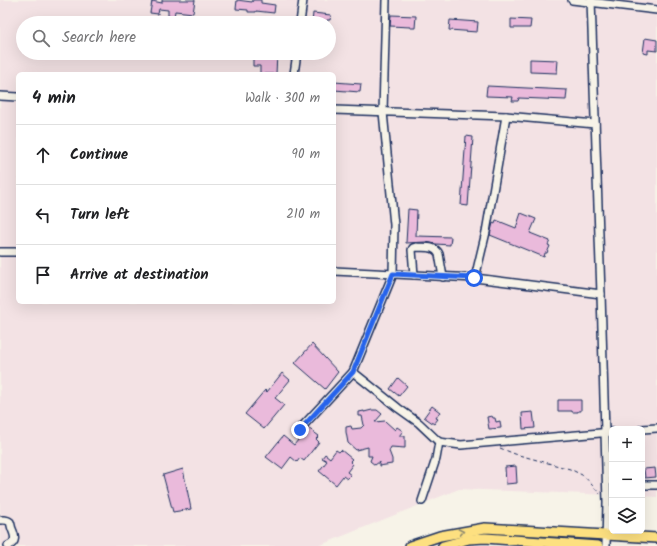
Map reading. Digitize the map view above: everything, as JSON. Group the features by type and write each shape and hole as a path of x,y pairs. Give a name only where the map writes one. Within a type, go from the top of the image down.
{"main road":[{"path":"410,546 440,536 484,528 657,538"},
{"path":"443,546 469,539 485,538 524,543 598,546"}],"street":[{"path":"301,16 303,0"},
{"path":"300,430 353,372 393,274 394,226 383,112 386,0"},
{"path":"572,0 591,1 657,10"},
{"path":"591,1 601,294 608,432 609,486 606,546"},
{"path":"294,72 296,60"},
{"path":"0,96 16,97"},
{"path":"336,110 506,116 595,124"},
{"path":"474,278 486,232 506,116"},
{"path":"414,275 412,250 416,247 432,248 437,250 439,254 443,277"},
{"path":"0,252 16,252"},
{"path":"336,271 474,278 601,294"},
{"path":"353,372 419,423 439,442 461,445 608,432"},
{"path":"645,429 657,428"},
{"path":"422,501 436,459 439,442"},
{"path":"645,485 657,485"},
{"path":"0,520 10,522 16,536 12,545 8,546"}],"path":[{"path":"501,448 515,454 570,469 584,476 607,502"}],"shaded area":[{"path":"0,0 657,0 657,497 645,496 645,426 609,426 609,495 459,489 318,546 0,546"}],"building":[{"path":"162,0 195,0 193,13 175,11 174,16 168,16 168,10 159,9 158,14 150,13 152,1 162,3"},
{"path":"237,0 252,2 253,0 261,0 261,3 275,5 274,13 256,11 248,12 248,10 236,9"},
{"path":"313,13 331,15 331,16 313,16"},
{"path":"391,15 416,16 415,28 390,26"},
{"path":"511,19 531,20 530,28 511,28"},
{"path":"450,20 478,22 477,32 449,30"},
{"path":"645,38 657,40 657,51 648,50 648,54 643,53"},
{"path":"530,59 558,60 557,73 530,72"},
{"path":"253,60 277,60 276,72 260,72 260,66 253,66"},
{"path":"336,82 361,84 360,92 336,90"},
{"path":"487,86 567,90 566,100 519,98 518,101 512,101 513,97 486,96"},
{"path":"466,136 473,137 468,206 461,205"},
{"path":"408,209 417,210 416,236 451,237 450,245 426,242 406,243"},
{"path":"521,213 536,219 530,233 550,241 548,245 550,246 544,257 490,235 493,223 495,224 496,220 516,228"},
{"path":"312,344 338,372 325,389 295,363"},
{"path":"282,373 290,380 275,398 284,405 264,429 245,414 265,390 267,392"},
{"path":"398,378 407,386 399,396 390,389"},
{"path":"558,400 581,400 581,411 558,411"},
{"path":"432,406 440,412 436,418 438,419 434,424 424,417"},
{"path":"377,410 382,414 375,422 385,421 395,430 397,427 403,431 399,436 405,436 405,448 391,447 389,451 392,464 379,466 379,462 375,465 370,461 372,456 368,456 368,447 356,450 348,443 346,427 351,426 352,429 361,428 364,425 362,416 359,416 359,412"},
{"path":"533,412 535,428 523,429 522,413"},
{"path":"492,416 495,418 496,422 500,421 501,428 489,429 487,417"},
{"path":"308,428 319,436 316,439 319,442 304,461 300,458 297,462 291,457 282,469 266,457 283,436 294,445"},
{"path":"336,450 339,452 341,450 352,459 350,461 353,464 347,472 351,475 347,479 343,476 336,485 319,471 327,461 322,458 325,454 330,458"},
{"path":"516,466 517,483 506,484 505,467"},
{"path":"655,468 656,477 645,478 645,469"},
{"path":"183,469 191,509 173,512 163,475"}],"route":[{"path":"300,430 353,372 393,274 474,278"}]}
